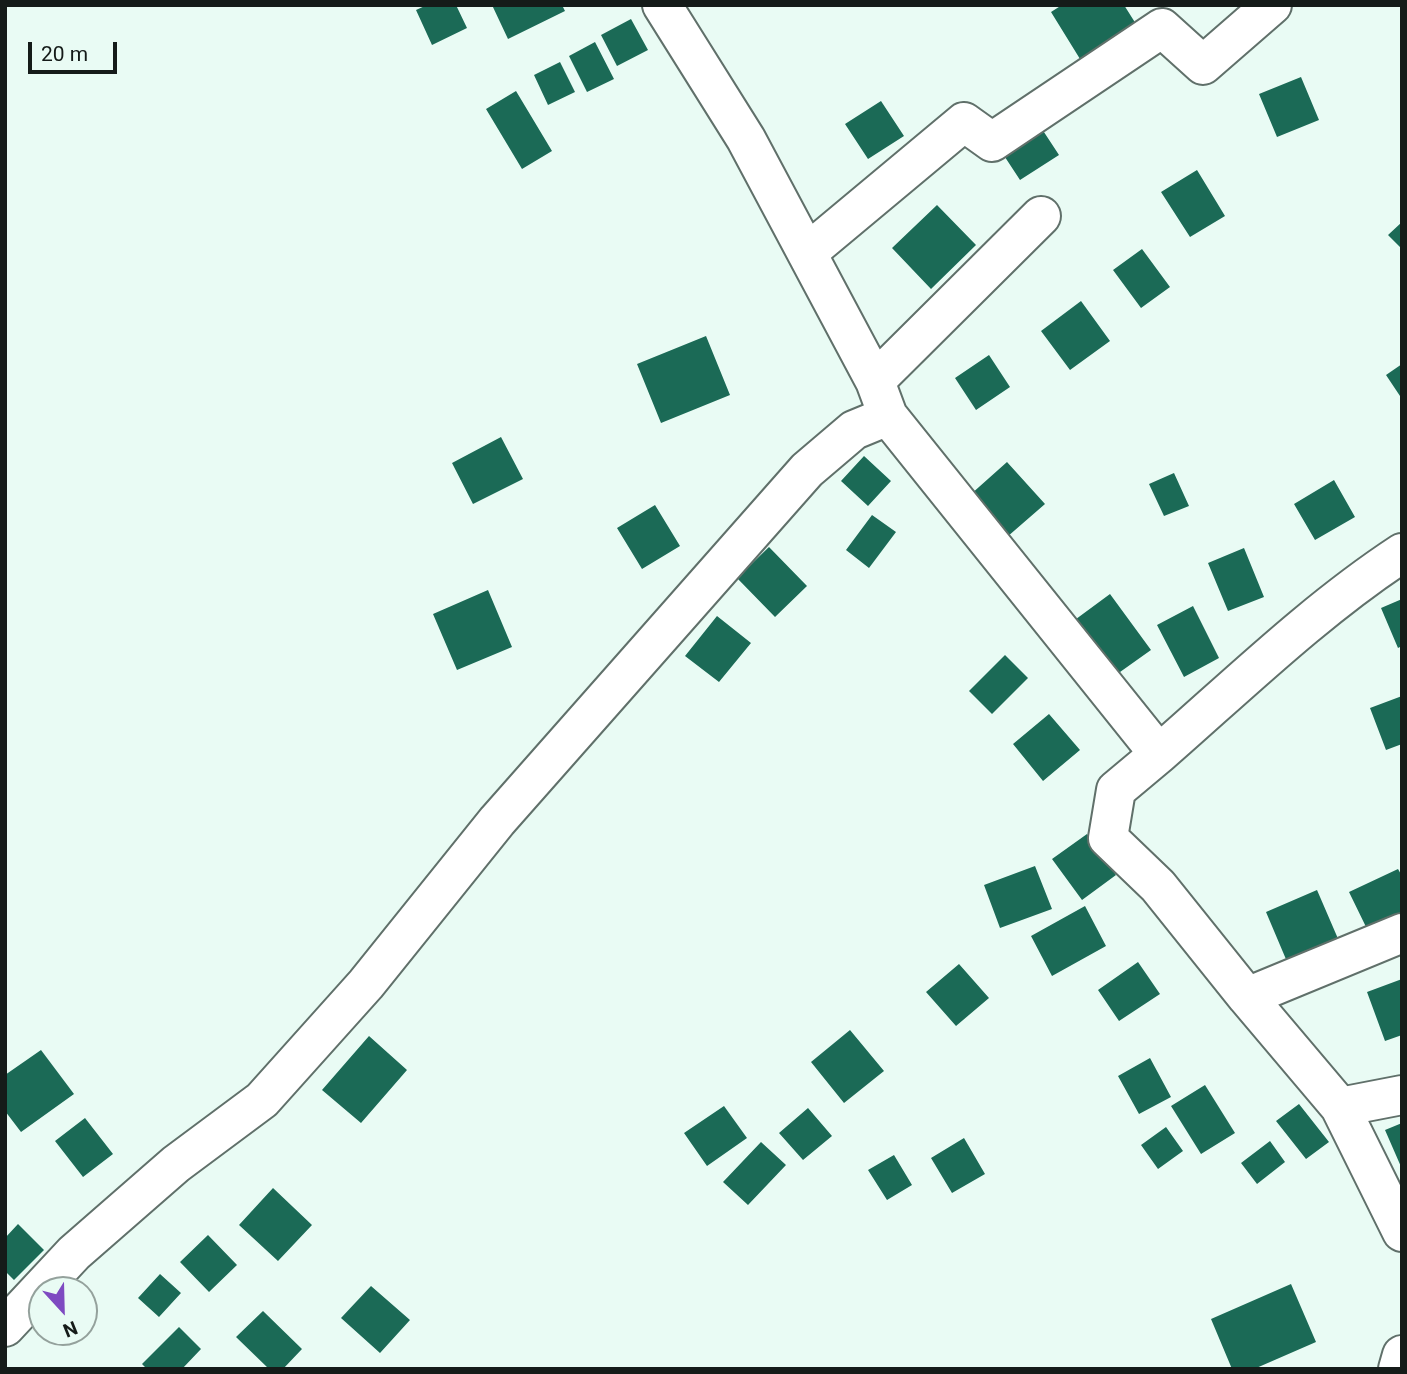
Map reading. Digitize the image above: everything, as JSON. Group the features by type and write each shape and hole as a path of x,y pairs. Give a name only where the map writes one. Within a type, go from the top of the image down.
{"street":[{"path":"662,5 746,139 875,380 888,416 1159,754"},
{"path":"807,253 964,122 992,142 1162,28 1203,65 1272,5"},
{"path":"875,380 1041,216"},
{"path":"10,1309 176,1164 262,1101 366,984 497,821 807,470 854,430 888,416"},
{"path":"1402,553 1380,567 1301,630 1116,790 1108,838 1158,886 1247,998 1340,1107 1402,1232"},
{"path":"1247,998 1402,933"},
{"path":"1340,1107 1402,1095"},
{"path":"1398,1369 1402,1355"}],"building":[{"path":"427,5 456,5 467,28 432,45 416,10"},
{"path":"492,5 562,5 565,11 508,39"},
{"path":"1062,5 1124,5 1136,24 1080,59 1051,12"},
{"path":"631,19 648,50 617,66 601,35"},
{"path":"595,42 614,79 587,92 569,56"},
{"path":"560,62 575,92 548,105 534,75"},
{"path":"1301,77 1319,120 1277,137 1259,94"},
{"path":"516,91 552,151 522,169 486,109"},
{"path":"881,101 904,136 868,159 845,124"},
{"path":"1040,126 1059,155 1020,180 1001,151"},
{"path":"1197,170 1225,216 1190,237 1161,192"},
{"path":"937,205 976,245 931,289 892,248"},
{"path":"1402,222 1402,249 1388,235"},
{"path":"1142,249 1170,287 1141,308 1113,270"},
{"path":"1081,301 1110,341 1070,370 1041,331"},
{"path":"706,336 730,395 661,423 637,364"},
{"path":"989,355 1010,387 976,410 955,378"},
{"path":"1402,364 1402,399 1386,375"},
{"path":"501,437 523,479 473,504 452,463"},
{"path":"864,456 891,481 868,506 841,481"},
{"path":"1007,462 1045,504 1007,537 970,495"},
{"path":"1174,473 1189,506 1164,516 1149,484"},
{"path":"1334,480 1355,517 1315,540 1294,504"},
{"path":"655,505 680,546 642,569 617,528"},
{"path":"872,515 896,532 869,568 846,550"},
{"path":"769,547 807,586 775,617 737,578"},
{"path":"1244,548 1264,597 1228,611 1208,563"},
{"path":"488,590 512,647 457,670 433,614"},
{"path":"1110,594 1151,650 1113,677 1072,622"},
{"path":"1402,599 1402,646 1398,648 1381,608"},
{"path":"1193,606 1219,658 1184,677 1157,625"},
{"path":"717,616 751,643 719,682 685,656"},
{"path":"1005,655 1028,678 992,714 969,691"},
{"path":"1402,696 1402,744 1386,750 1370,708"},
{"path":"1049,714 1080,750 1043,781 1013,744"},
{"path":"1087,834 1116,875 1082,900 1052,859"},
{"path":"1035,866 1052,909 1000,928 984,885"},
{"path":"1398,869 1402,876 1402,916 1368,931 1349,892"},
{"path":"1317,890 1339,941 1288,964 1266,912"},
{"path":"1085,906 1106,946 1052,976 1031,936"},
{"path":"1138,962 1160,994 1119,1021 1098,990"},
{"path":"959,964 989,998 956,1026 926,992"},
{"path":"1402,979 1402,1035 1385,1041 1367,992"},
{"path":"850,1030 884,1071 844,1103 811,1062"},
{"path":"369,1036 407,1070 361,1123 322,1090"},
{"path":"41,1050 74,1094 21,1132 5,1111 5,1075"},
{"path":"1150,1058 1171,1097 1139,1114 1118,1076"},
{"path":"1205,1085 1235,1133 1201,1154 1171,1106"},
{"path":"1299,1104 1329,1142 1306,1159 1276,1121"},
{"path":"724,1106 747,1138 707,1166 684,1133"},
{"path":"808,1108 832,1136 803,1160 779,1133"},
{"path":"85,1118 113,1154 83,1177 55,1141"},
{"path":"1402,1123 1402,1169 1385,1130"},
{"path":"1166,1127 1183,1151 1158,1169 1141,1145"},
{"path":"964,1138 985,1174 952,1193 931,1158"},
{"path":"1270,1141 1285,1162 1257,1184 1241,1163"},
{"path":"761,1142 786,1165 748,1205 723,1182"},
{"path":"894,1155 912,1185 887,1200 868,1170"},
{"path":"273,1188 312,1225 278,1261 239,1225"},
{"path":"18,1224 44,1250 14,1280 5,1271 5,1238"},
{"path":"208,1235 237,1265 209,1292 180,1262"},
{"path":"160,1274 181,1293 159,1317 138,1298"},
{"path":"1291,1284 1316,1342 1254,1369 1232,1369 1211,1319"},
{"path":"371,1286 410,1320 380,1353 341,1318"},
{"path":"263,1311 302,1349 283,1369 269,1369 236,1337"},
{"path":"179,1327 201,1349 182,1369 147,1369 142,1364"}]}
